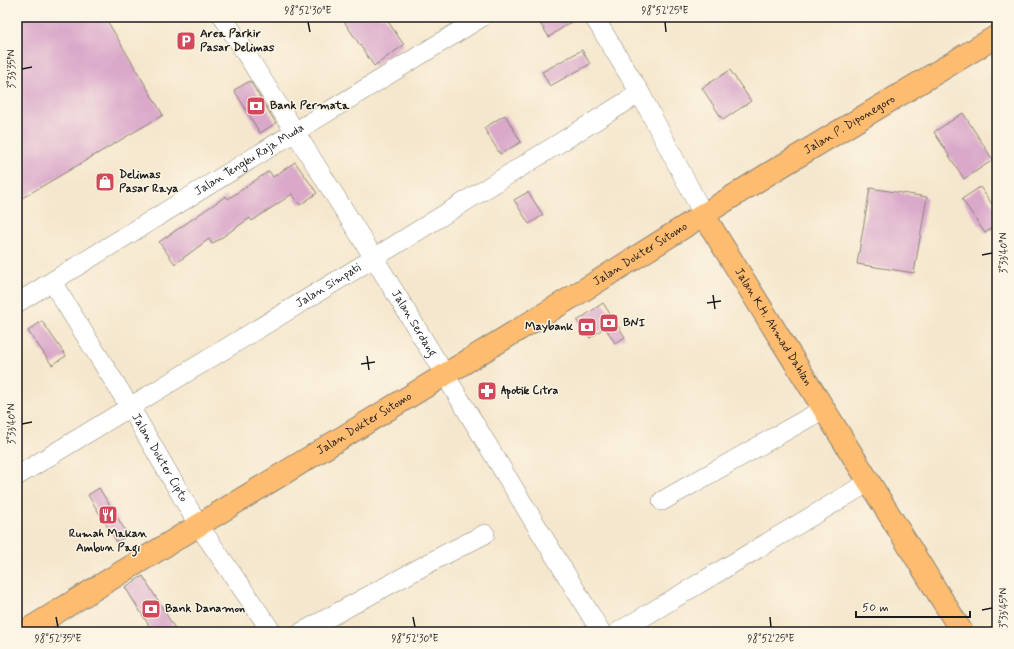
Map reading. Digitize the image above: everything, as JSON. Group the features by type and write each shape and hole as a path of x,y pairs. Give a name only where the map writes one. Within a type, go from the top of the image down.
{"main road":[{"name":"Jalan P. Diponegoro","path":"703,214 997,36"},
{"name":"Jalan Dokter Sutomo","path":"24,632 595,283 703,214"},
{"name":"Jalan K.H. Ahmad Dahlan","path":"703,214 962,632"}],"street":[{"name":"Jalan Serdang","path":"223,17 374,258 601,632"},
{"name":"Jalan Tengku Raja Muda","path":"17,303 482,17"},
{"name":"Jalan K.H. Ahmad Dahlan","path":"594,17 640,93 703,214"},
{"name":"Jalan Simpati","path":"17,476 374,258 640,93"},
{"name":"Jalan Dokter Cipto","path":"52,282 130,406 199,526 272,632"},
{"path":"662,501 824,410"},
{"path":"618,632 869,482"},
{"path":"302,632 485,534"}],"building":[{"path":"17,17 105,17 163,115 17,201"},
{"path":"341,17 385,17 404,45 374,66"},
{"path":"536,17 578,17 549,37"},
{"path":"582,50 590,64 550,86 542,72"},
{"path":"730,70 751,101 723,120 702,88"},
{"name":"Bank Permata","path":"250,81 276,123 260,133 234,90"},
{"path":"963,113 993,160 964,179 934,132"},
{"path":"505,115 521,142 500,154 484,128"},
{"path":"295,162 317,193 300,205 292,194 252,221 250,218 212,244 209,239 175,264 159,242 226,196 228,199 269,171 273,177"},
{"path":"980,187 997,211 997,225 985,233 962,199"},
{"path":"870,188 927,197 914,273 857,264"},
{"path":"528,192 543,215 529,224 514,200"},
{"path":"603,303 625,337 615,343 605,327 590,338 577,321"},
{"path":"42,321 66,356 52,365 28,331"},
{"name":"Rumah Makan Ambun Pagi","path":"99,488 128,535 117,542 88,495"},
{"name":"Bank Danamon","path":"143,576 177,632 153,632 125,587"}],"place":[{"name":"Area Parkir Pasar Delimas","path":"186,41"},
{"name":"Bank Permata","path":"256,106"},
{"name":"Delimas Pasar Raya","path":"105,182"},
{"name":"BNI","path":"609,323"},
{"name":"Maybank","path":"587,327"},
{"name":"Apotik Citra","path":"487,391"},
{"name":"Rumah Makan Ambun Pagi","path":"108,515"},
{"name":"Bank Danamon","path":"151,609"}]}
